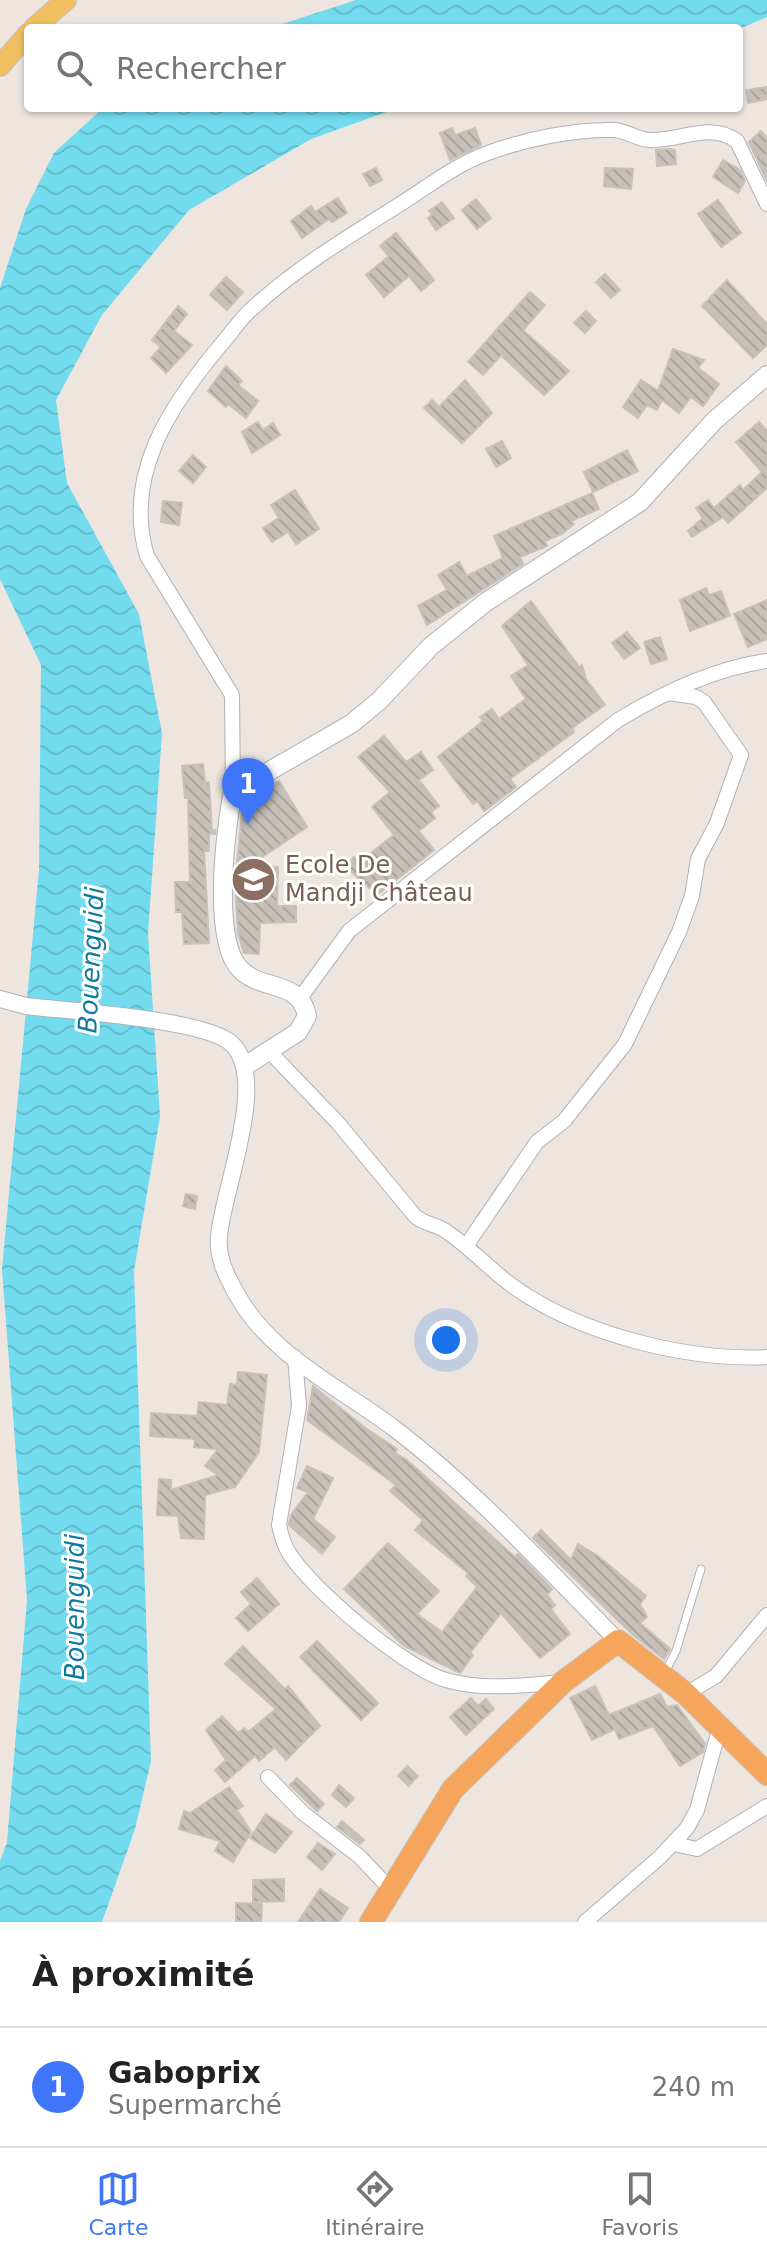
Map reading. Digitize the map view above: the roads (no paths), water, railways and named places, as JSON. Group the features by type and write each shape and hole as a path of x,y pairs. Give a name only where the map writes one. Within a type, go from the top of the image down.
{"highway":[{"path":"371,1922 453,1789 563,1682 618,1641 686,1694 767,1774"}],"main road":[{"path":"39,24 66,0"},
{"path":"3,56 24,38"},
{"path":"245,1066 298,1032 307,1016 301,997 286,988 243,973 230,955 225,939 225,857 233,792 351,724 379,701 431,646 486,602 640,502 705,430 767,375"}],"street":[{"path":"233,792 232,695 147,556 141,512 151,455 164,424 183,390 252,308 339,243 464,163 513,145 603,131 627,132 647,140 715,131 728,134 737,141 767,204"},
{"path":"301,997 349,931 618,720 668,693 746,664 767,661"},
{"path":"466,1246 537,1142 564,1121 625,1044 679,932 692,896 698,859 717,823 741,755 704,702 668,693"},
{"path":"0,999 26,1006 205,1029 232,1044 245,1066 247,1098 219,1238 222,1266 262,1331 394,1429 475,1498 618,1641"},
{"path":"269,1051 338,1123 415,1216 422,1222 445,1230 515,1288 621,1336 679,1352 767,1357"},
{"path":"295,1357 299,1406 279,1525 282,1542 302,1571 393,1651 445,1680 509,1687 563,1682"},
{"path":"686,1694 716,1676 767,1615"},
{"path":"585,1922 674,1844 697,1810 720,1726"},
{"path":"268,1777 303,1813 360,1857 390,1889"},
{"path":"674,1844 697,1849 767,1806"}],"lane":[{"path":"663,1676 676,1651 701,1569"}],"water":[{"path":"356,0 767,0 767,17 743,27 743,24 282,24"},
{"name":"Bouenguidi","path":"99,112 387,112 311,139 189,210 102,315 56,400 67,483 139,614 162,733 148,934 160,1116 134,1271 151,1761 135,1829 102,1922 0,1922 0,1861 7,1842 27,1600 2,1269 39,870 41,665 0,579 0,288 26,209 54,153"}],"place":[{"name":"Gaboprix","path":"248,824"},
{"name":"Ecole De Mandji Château","path":"254,879"}]}
